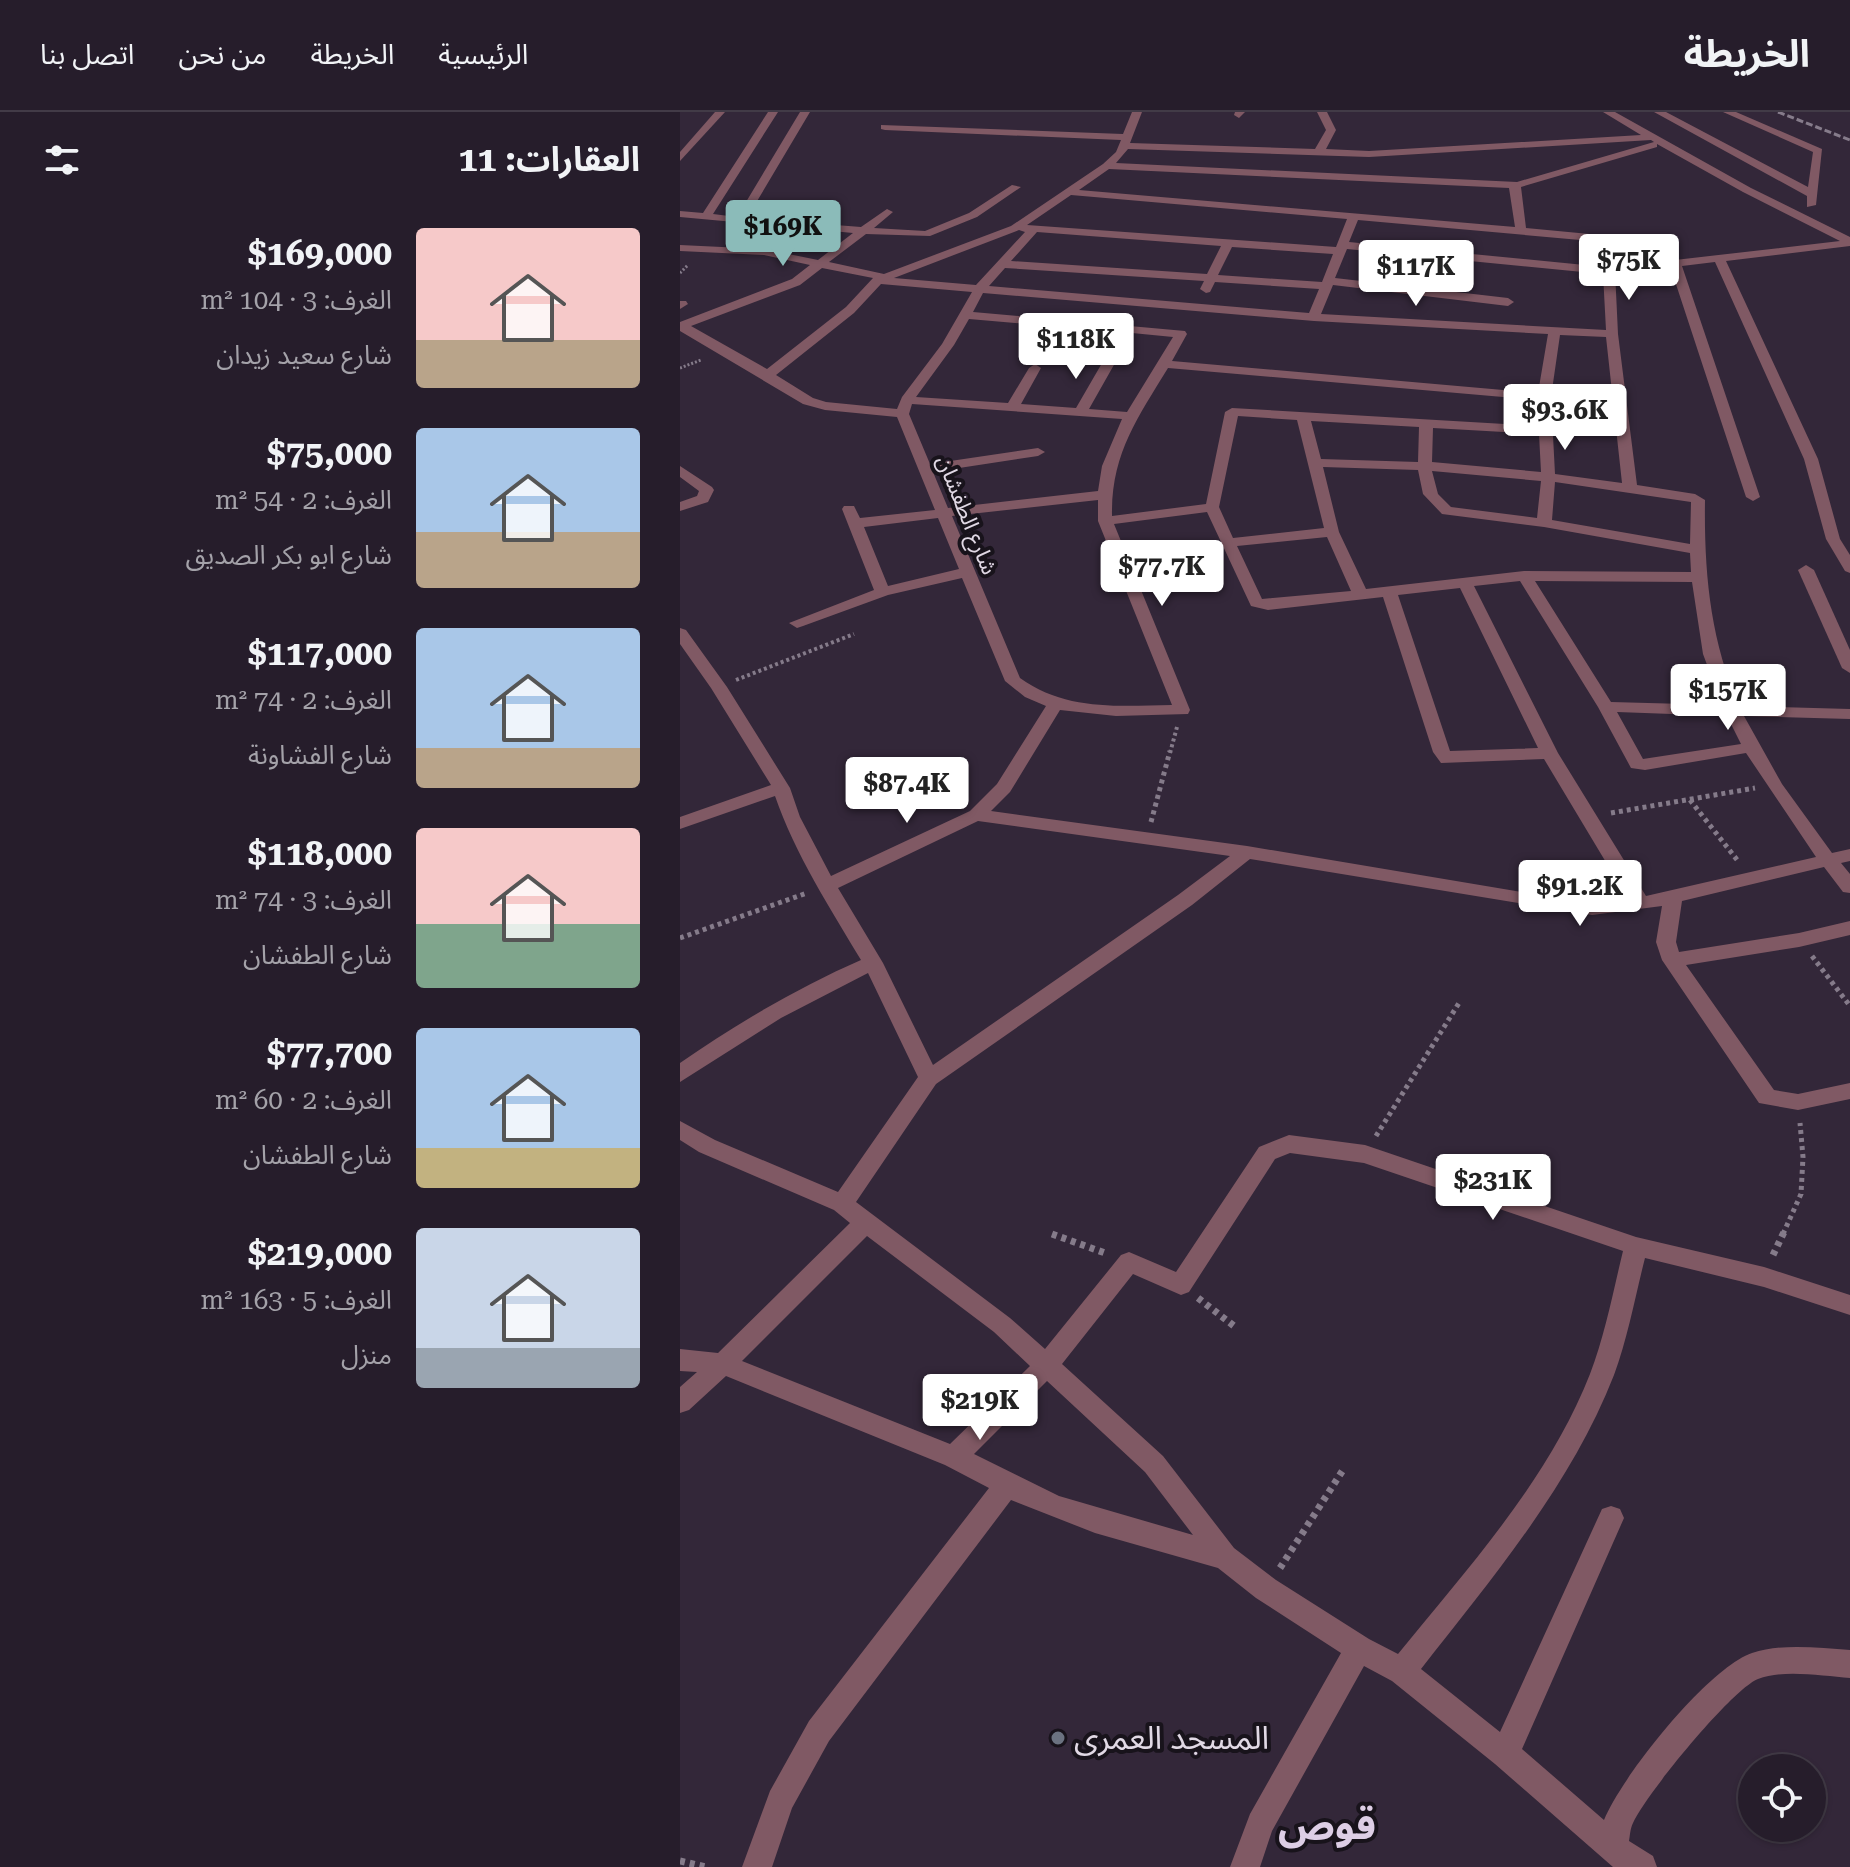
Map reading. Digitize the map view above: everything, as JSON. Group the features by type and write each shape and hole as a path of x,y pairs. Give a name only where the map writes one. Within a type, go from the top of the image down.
{"street":[{"path":"680,158 696,131 720,112"},
{"path":"706,217 773,112"},
{"path":"741,219 805,112"},
{"path":"768,375 850,310 881,278 1015,228 1107,166 1126,142 1137,112"},
{"path":"1319,152 1331,130 1322,112"},
{"path":"1608,112 1850,242"},
{"path":"1659,112 1812,194"},
{"path":"1728,112 1818,151 1809,221"},
{"path":"885,127 1385,154 1656,140"},
{"path":"1107,166 1517,185 1656,140"},
{"path":"1517,185 1514,189 1521,231"},
{"path":"680,214 933,233 981,211 1016,187"},
{"path":"1069,192 1621,240 1611,266 1612,334 1630,489"},
{"path":"680,326 782,289 819,265 887,212"},
{"path":"1314,317 1354,216"},
{"path":"1015,228 1611,266 1719,259 1850,242"},
{"path":"904,407 948,345 980,288 1034,229"},
{"path":"1198,305 1228,242"},
{"path":"680,248 764,252 881,278 980,288 1314,317 1612,334"},
{"path":"1719,259 1811,459 1833,539 1850,568"},
{"path":"1675,263 1753,497"},
{"path":"1000,264 1328,284 1508,302"},
{"path":"965,315 1181,334 1130,416 1104,477 1103,495 1105,521 1182,710"},
{"path":"680,326 818,405 1012,408 1130,416"},
{"path":"1080,413 1128,329"},
{"path":"1544,523 1548,477 1544,397 1555,330"},
{"path":"1162,364 1544,397"},
{"path":"1012,408 1035,368"},
{"name":"شارع الطفشان","path":"904,407 941,512 1013,681 1023,690 1055,705 1098,710 1182,710"},
{"path":"1545,430 1230,414 1212,507 1256,603 1268,605 1524,576 1698,577"},
{"path":"1303,417 1332,532 1361,595"},
{"path":"1426,423 1425,466 1430,496 1436,505 1447,511 1457,515 1544,523 1696,550"},
{"path":"924,469 1038,452"},
{"path":"1316,463 1425,466 1548,477 1698,500 1698,577 1711,650 1734,712 1776,785 1827,860 1850,887"},
{"path":"680,470 707,490 703,499 680,507"},
{"path":"883,592 852,516 941,512 1103,495"},
{"path":"1105,521 1212,507"},
{"path":"1228,543 1332,532"},
{"path":"1806,570 1850,668"},
{"path":"797,623 883,592 967,572"},
{"path":"1524,576 1606,707 1637,764 1752,747"},
{"path":"1465,583 1549,753 1641,904"},
{"path":"1390,593 1442,752 1447,759 1549,753"},
{"path":"683,641 719,687 781,788 791,817 827,886 873,963 929,1078"},
{"path":"827,886 976,815 1004,788 1055,705"},
{"path":"1606,707 1850,714"},
{"path":"680,823 781,788"},
{"path":"976,815 1247,852 1592,908 1641,904 1850,855"},
{"path":"842,1204 929,1078 1185,900 1247,852"},
{"path":"1673,897 1666,942 1672,960 1767,1097 1798,1102 1850,1091"},
{"path":"1672,960 1799,940 1850,928"},
{"path":"680,1074 747,1026 802,995 873,963"},
{"path":"680,1129 707,1146 842,1204 1002,1325 1154,1464 1225,1557 1266,1589 1359,1649 1402,1671 1505,1754 1629,1861"},
{"path":"954,1457 1047,1365 1129,1262 1181,1285 1267,1153 1289,1144 1365,1154 1636,1246 1764,1277 1850,1305"},
{"path":"680,1402 723,1364 866,1222"},
{"path":"1402,1671 1484,1566 1564,1454 1602,1376 1636,1246"},
{"path":"680,1360 723,1364 954,1457 984,1471 1005,1487 1056,1508 1225,1557"},
{"path":"757,1867 780,1801 819,1731 1005,1487"},
{"path":"1505,1754 1611,1518"},
{"path":"1245,1867 1260,1824 1359,1649"},
{"path":"1629,1861 1620,1818 1643,1784 1716,1695 1749,1667 1796,1662 1850,1664"}],"path":[{"path":"719,687 854,634"},
{"path":"1147,838 1182,710"},
{"path":"1586,818 1776,785"},
{"path":"1689,799 1753,880"},
{"path":"680,938 827,886"},
{"path":"1799,940 1850,1006"},
{"path":"1365,1154 1459,1003"},
{"path":"1764,1277 1801,1194 1803,1157 1798,1102"},
{"path":"1052,1234 1129,1262"},
{"path":"1181,1285 1234,1326"},
{"path":"1266,1589 1343,1470"},
{"path":"680,1861 706,1867"}],"railway":[{"path":"1778,112 1850,140"}],"place":[{"name":"المسجد العمرى","path":"1058,1738"}],"district":[{"name":"قوص","path":"1327,1825"}]}
